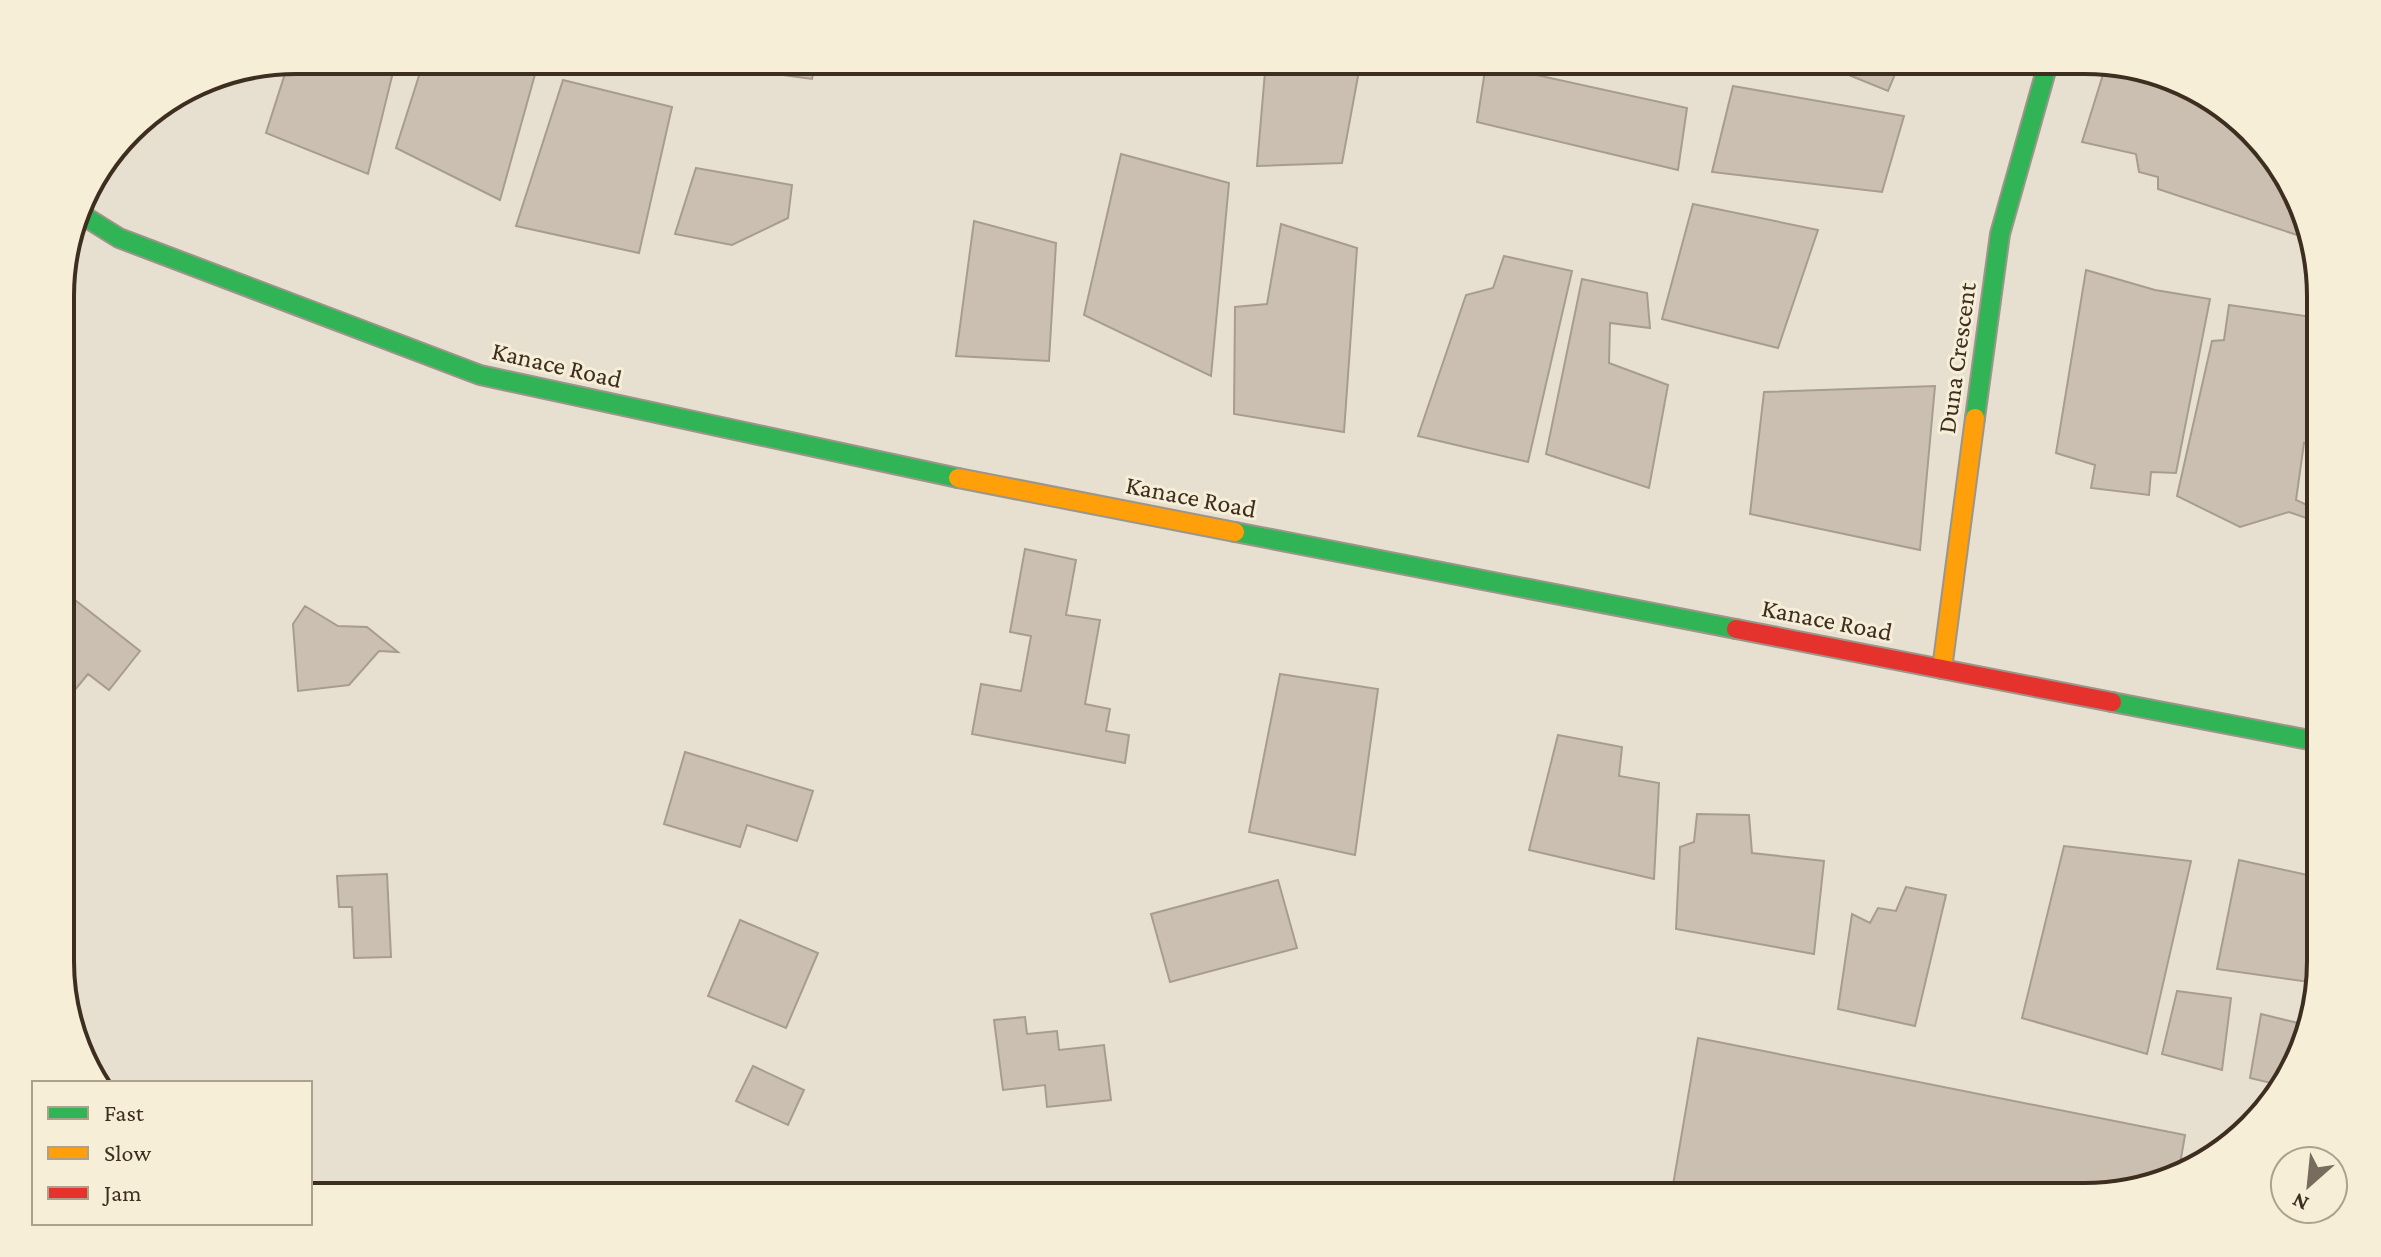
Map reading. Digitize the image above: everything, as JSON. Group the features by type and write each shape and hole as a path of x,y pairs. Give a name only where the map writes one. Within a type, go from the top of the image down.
{"street":[{"name":"Duna Crescent","path":"1942,669 2000,234 2045,74"},
{"name":"Kanace Road","path":"88,219 119,238 480,375 895,466 2307,739"}],"building":[{"path":"285,74 393,74 368,174 266,133"},
{"path":"420,74 535,74 500,200 396,148"},
{"path":"775,74 813,74 812,79"},
{"path":"1265,74 1358,74 1342,163 1257,166"},
{"path":"1484,74 1532,74 1687,108 1678,170 1477,122"},
{"path":"1846,74 1895,74 1888,91"},
{"path":"2103,75 2128,78 2183,97 2208,111 2252,150 2284,198 2298,235 2158,189 2158,177 2139,172 2136,154 2082,142"},
{"path":"563,80 672,107 639,253 516,226"},
{"path":"1733,86 1904,116 1882,192 1712,172"},
{"path":"1121,154 1229,183 1211,376 1084,315"},
{"path":"696,168 792,185 788,218 732,245 675,234"},
{"path":"1693,204 1818,230 1778,348 1662,319"},
{"path":"974,221 1056,243 1049,361 956,356"},
{"path":"1281,224 1357,248 1344,432 1234,414 1235,307 1267,304"},
{"path":"1504,256 1572,271 1528,462 1418,436 1466,295 1493,288"},
{"path":"2086,270 2155,290 2210,299 2176,473 2151,472 2149,495 2091,488 2095,465 2056,453"},
{"path":"1582,279 1647,293 1650,328 1610,323 1609,363 1668,385 1649,488 1546,454"},
{"path":"2229,305 2307,316 2307,444 2304,443 2296,500 2307,505 2307,518 2289,512 2240,527 2177,496 2212,341 2224,340"},
{"path":"1935,386 1920,550 1750,514 1764,392"},
{"path":"1025,549 1076,560 1066,615 1100,620 1085,704 1110,709 1106,731 1129,735 1125,763 972,734 981,684 1021,691 1031,636 1010,632"},
{"path":"74,599 140,651 109,690 88,674 74,691"},
{"path":"305,606 338,626 367,627 398,652 379,651 349,685 298,691 293,624"},
{"path":"1280,674 1378,689 1355,855 1249,832"},
{"path":"1558,735 1622,747 1619,776 1659,783 1654,879 1529,850"},
{"path":"685,752 813,791 797,841 747,825 740,847 664,824"},
{"path":"1697,814 1749,815 1752,853 1824,861 1814,954 1676,929 1680,847 1694,842"},
{"path":"2064,846 2191,861 2147,1054 2022,1018"},
{"path":"2239,860 2307,875 2306,982 2217,969"},
{"path":"387,874 391,957 354,958 352,907 339,907 337,876"},
{"path":"1278,880 1297,948 1170,982 1151,914"},
{"path":"1906,887 1946,895 1915,1026 1838,1009 1852,914 1870,923 1878,908 1896,911"},
{"path":"740,920 818,953 786,1028 708,996"},
{"path":"2177,991 2231,998 2222,1070 2162,1054"},
{"path":"2261,1014 2298,1023 2271,1083 2250,1078"},
{"path":"1025,1017 1027,1034 1057,1031 1059,1050 1104,1045 1111,1100 1047,1107 1045,1085 1003,1090 994,1020"},
{"path":"1698,1038 2185,1135 2181,1161 2128,1179 2100,1183 1673,1183"},
{"path":"753,1066 804,1090 788,1125 736,1101"}],"traffic: fast":[{"path":"1975,418 2000,234 2045,74"},
{"path":"88,219 119,238 480,375 958,478"},
{"path":"1235,532 1736,629"},
{"path":"2112,702 2307,740"}],"traffic: slow":[{"path":"1942,669 1975,418"},
{"path":"958,478 1235,532"}],"traffic: jam":[{"path":"1736,629 2112,702"}]}
